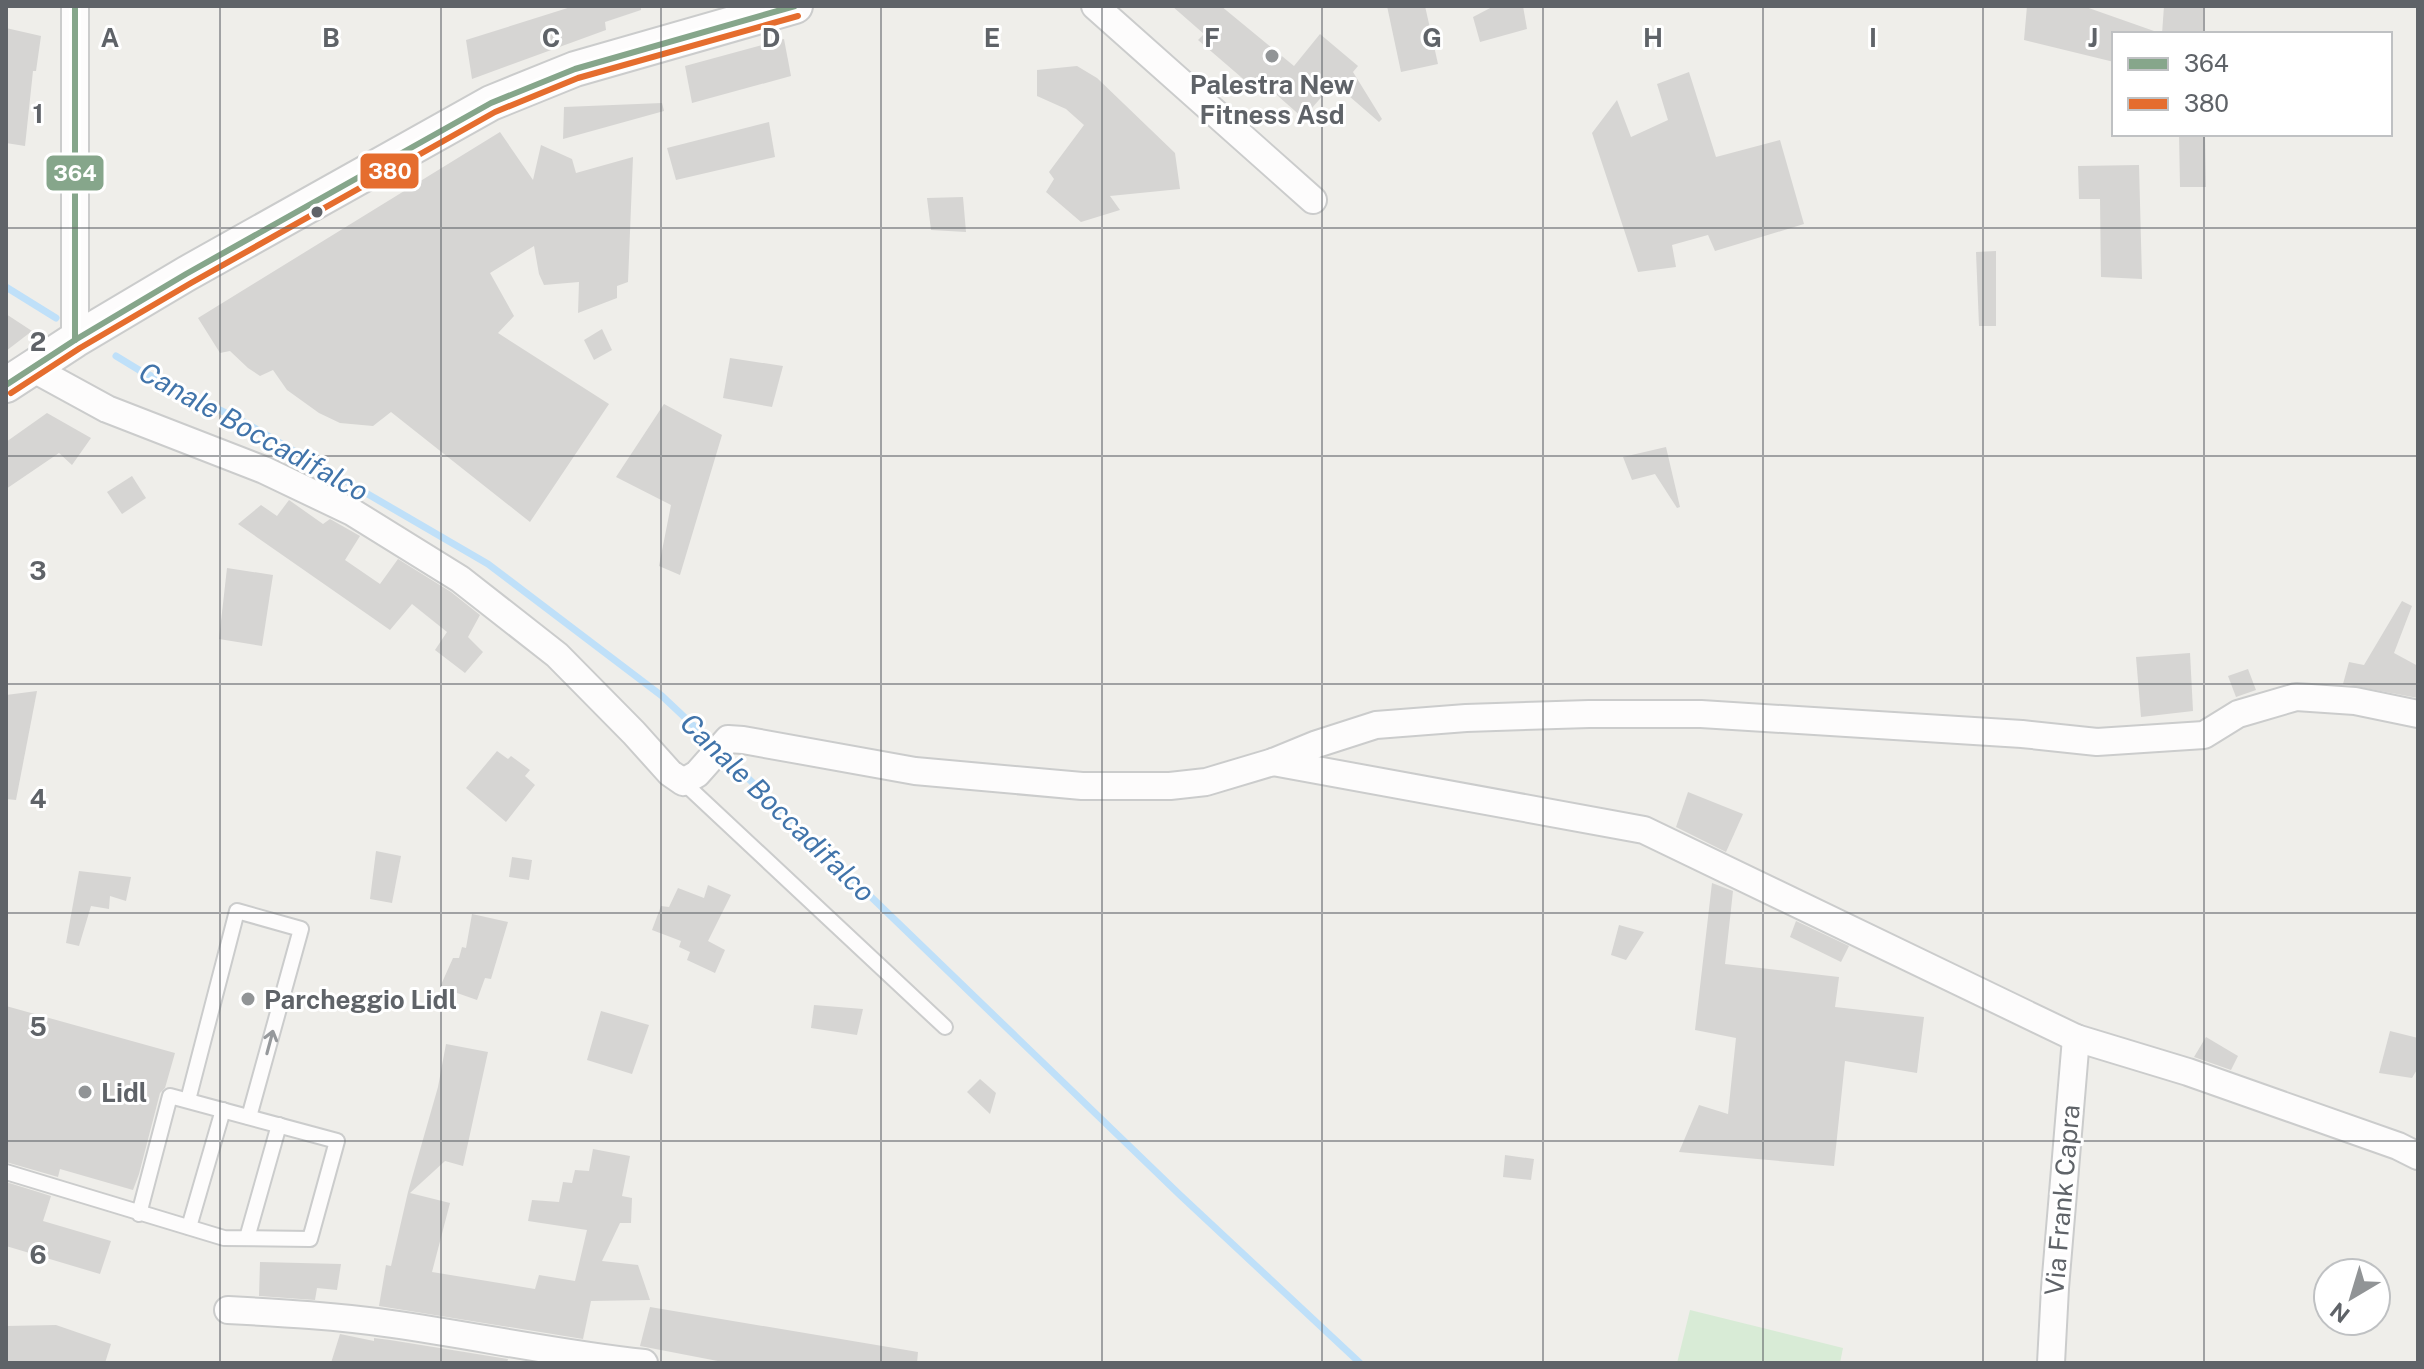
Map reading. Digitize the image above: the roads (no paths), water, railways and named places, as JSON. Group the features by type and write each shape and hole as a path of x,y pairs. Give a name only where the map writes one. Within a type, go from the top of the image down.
{"street":[{"path":"75,6 75,340"},
{"path":"19,376 257,233 491,103 575,69 795,6"},
{"path":"1095,6 1313,200"},
{"path":"19,376 264,470 352,512 460,579 557,655 670,773 683,782 697,774 728,739 915,771 1082,786 1170,786 1206,782 1376,725 1466,718 1701,714 2022,734 2097,742 2204,735 2238,714 2296,697 2355,701 2418,714"},
{"path":"1273,762 1644,830 2076,1038 2188,1072 2398,1146 2418,1156"},
{"name":"Via Frank Capra","path":"2051,1363 2076,1038"},
{"path":"228,1310 334,1316 525,1354 644,1363"}],"lane":[{"path":"683,782 945,1027"},
{"path":"188,1100 237,911 301,929 249,1117"},
{"path":"6,1172 139,1214 224,1238 310,1239 337,1141 170,1096 139,1214"},
{"path":"189,1227 223,1110"},
{"path":"247,1238 279,1125"}],"waterway":[{"name":"Canale Boccadifalco","path":"6,287 56,318"},
{"name":"Canale Boccadifalco","path":"116,356 244,422 488,564 662,696 714,745"},
{"name":"Canale Boccadifalco","path":"723,754 1180,1195 1360,1363"}],"place":[{"name":"Palestra New Fitness Asd","path":"1272,56"},
{"name":"Parcheggio Lidl","path":"248,999"},
{"name":"Lidl","path":"85,1092"}]}
